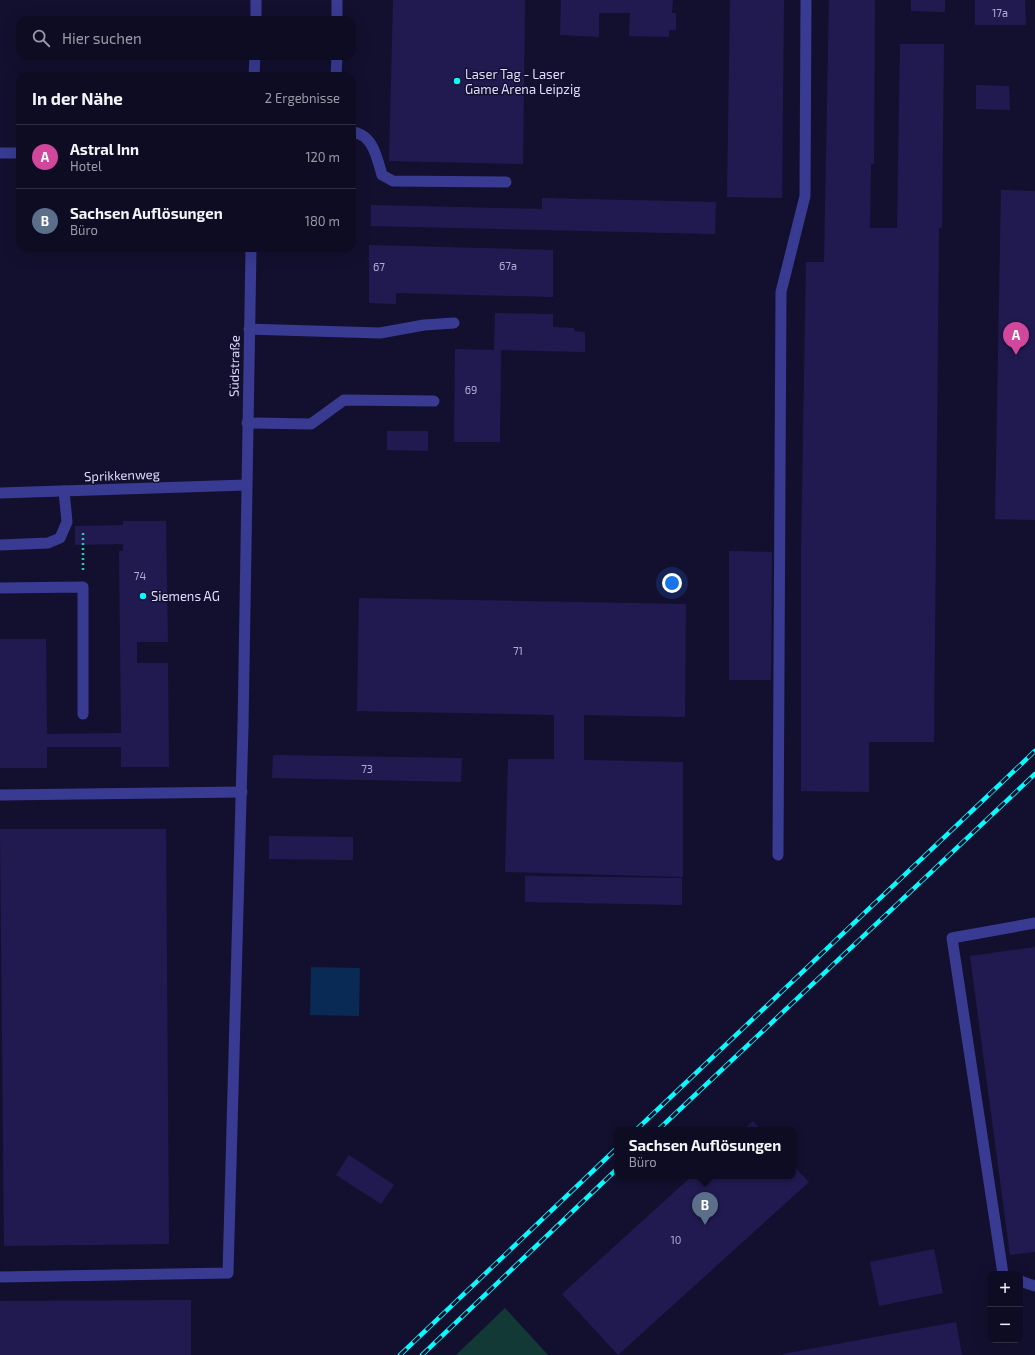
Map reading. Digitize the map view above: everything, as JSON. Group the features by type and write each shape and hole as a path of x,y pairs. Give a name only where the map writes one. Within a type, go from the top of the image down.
{"street":[{"path":"256,0 256,16"},
{"path":"337,0 337,16"},
{"path":"778,855 781,292 804,196 806,0"},
{"path":"254,72 255,60"},
{"path":"336,72 337,60"},
{"path":"356,133 359,133 370,142 382,175 393,181 506,182"},
{"path":"0,153 16,153"},
{"name":"Südstraße","path":"0,1277 228,1273 242,792 251,252"},
{"path":"249,329 380,333 424,325 454,323"},
{"path":"247,423 311,424 344,400 434,400"},
{"name":"Sprikkenweg","path":"0,493 246,485"},
{"path":"0,545 48,543 60,538 67,522 64,491"},
{"path":"0,588 83,587 83,714"},
{"path":"0,795 242,792"},
{"path":"1003,1271 952,938 1035,923"},
{"path":"1023,1281 1035,1286"}],"path":[{"path":"82,526 83,587"}],"green space":[{"path":"505,1308 548,1355 456,1355"}],"water":[{"path":"311,967 360,968 359,1016 310,1015"}],"building":[{"name":"Laser Tag - Laser Game Arena Leipzig","path":"393,0 525,0 523,164 389,161"},
{"path":"561,0 673,0 672,13 676,13 676,30 669,30 669,37 629,36 630,13 599,13 599,37 560,35"},
{"path":"730,0 784,0 782,198 727,197"},
{"path":"829,0 875,0 874,164 871,164 870,228 897,228 900,44 944,44 942,228 939,228 934,742 869,742 869,792 801,791 801,554 806,262 824,262"},
{"path":"911,0 945,0 945,12 911,11"},
{"path":"975,0 1025,0 1026,25 975,25"},
{"path":"976,85 1009,86 1010,110 976,109"},
{"path":"1001,190 1035,191 1035,520 995,519"},
{"path":"542,198 716,202 715,234 371,226 371,205 542,209"},
{"path":"369,245 553,250 553,297 396,293 396,304 369,303"},
{"path":"495,313 553,314 553,327 574,328 574,331 585,332 585,352 501,350 500,442 454,442 455,349 494,350"},
{"path":"387,431 428,431 428,451 387,450"},
{"path":"123,521 166,521 168,642 137,642 137,663 168,663 169,767 121,767 121,747 47,747 47,768 0,768 0,639 46,639 47,734 121,733 119,551 123,551 123,544 75,545 75,526 123,525"},
{"path":"729,551 772,552 771,680 729,680"},
{"path":"359,598 686,604 685,717 584,715 584,760 683,762 683,877 505,872 508,759 554,759 554,715 357,711"},
{"path":"273,755 462,758 461,782 272,778"},
{"path":"0,829 166,829 169,1244 4,1246"},
{"path":"269,836 353,837 353,860 269,859"},
{"path":"525,876 682,878 682,905 525,902"},
{"path":"1035,947 1035,1252 1010,1255 970,956"},
{"path":"753,1121 758,1127 746,1127"},
{"path":"349,1155 394,1185 381,1204 336,1175"},
{"path":"796,1168 809,1182 618,1355 562,1294 689,1179 796,1179"},
{"path":"934,1249 943,1293 879,1306 870,1262"},
{"path":"191,1300 191,1355 0,1355 0,1301"},
{"path":"956,1322 962,1355 783,1355 783,1354"}],"railway":[{"path":"639,1127 1035,751"},
{"path":"661,1127 1035,774"},
{"path":"400,1355 614,1151"},
{"path":"422,1355 614,1172"}],"place":[{"name":"Laser Tag - Laser Game Arena Leipzig","path":"457,81"},
{"name":"Astral Inn","path":"1016,355"},
{"name":"Siemens AG","path":"143,596"},
{"name":"Sachsen Auflösungen","path":"705,1225"}]}
